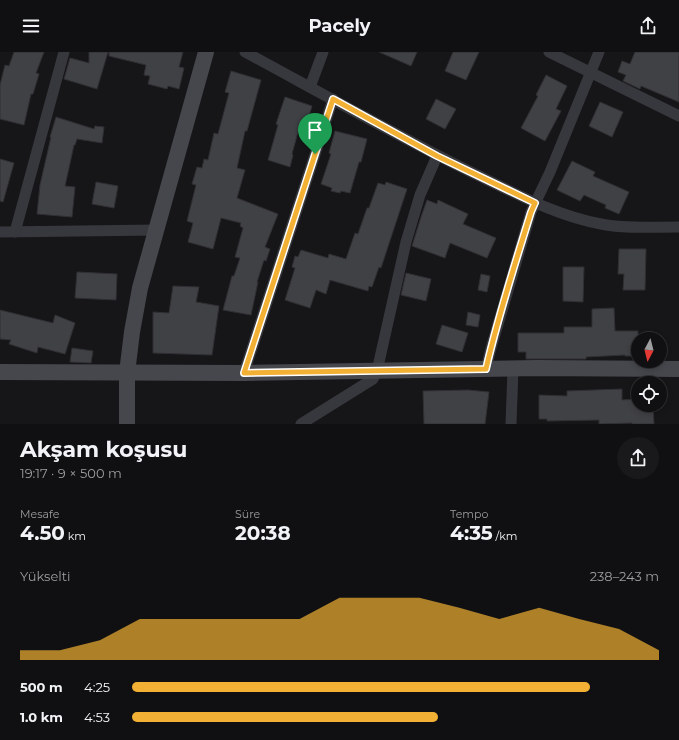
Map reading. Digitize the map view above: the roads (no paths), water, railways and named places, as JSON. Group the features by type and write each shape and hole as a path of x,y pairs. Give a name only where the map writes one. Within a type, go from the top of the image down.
{"street":[{"path":"15,232 64,52"},
{"path":"127,424 127,373 132,332 140,288 206,52"},
{"path":"245,52 437,156 535,203 555,211 599,224 618,227 679,227"},
{"path":"310,87 323,52"},
{"path":"549,52 679,116"},
{"path":"486,369 531,212 550,172 599,52"},
{"path":"244,373 333,99"},
{"path":"301,424 373,379 377,371 406,242 420,195 437,156"},
{"path":"0,232 157,230"},
{"path":"0,372 244,373 486,369 679,369"},
{"path":"511,424 513,369"}]}
